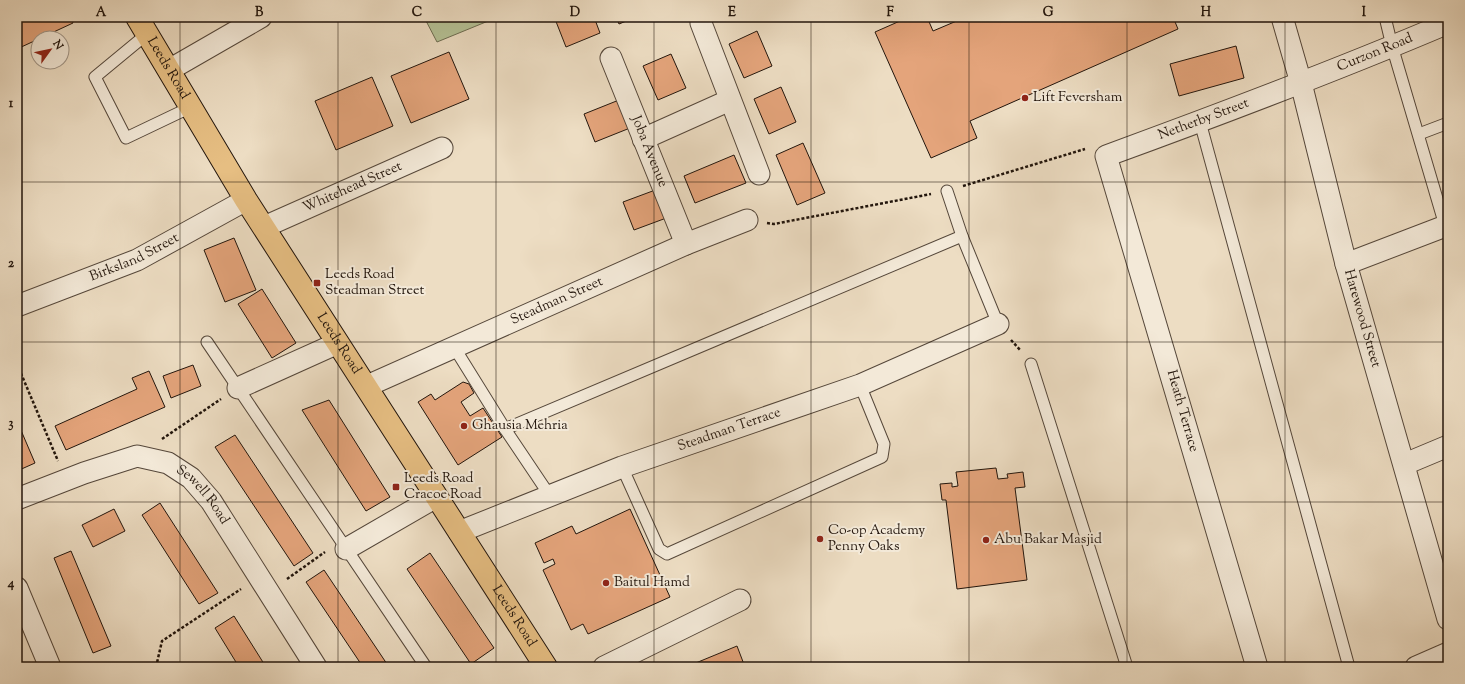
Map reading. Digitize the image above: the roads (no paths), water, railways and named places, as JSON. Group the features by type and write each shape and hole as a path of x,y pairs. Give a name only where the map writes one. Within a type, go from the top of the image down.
{"main road":[{"name":"Leeds Road","path":"142,25 246,200 338,344 367,386 546,667"}],"street":[{"name":"Harewood Street","path":"1282,17 1301,83 1346,264 1448,619"},
{"path":"168,70 258,18"},
{"path":"700,23 759,174"},
{"name":"Curzon Road","path":"1301,83 1448,23"},
{"name":"Joba Avenue","path":"611,58 686,244"},
{"name":"Netherby Street","path":"1106,156 1301,83"},
{"path":"643,139 730,100"},
{"name":"Whitehead Street","path":"264,227 442,148"},
{"name":"Heath Terrace","path":"1106,156 1257,667"},
{"name":"Birksland Street","path":"17,306 137,260 246,200"},
{"name":"Steadman Street","path":"367,386 686,244 747,220"},
{"path":"1346,264 1447,229"},
{"name":"Steadman Terrace","path":"459,532 622,467 860,385 998,324"},
{"path":"238,388 338,344"},
{"path":"1404,464 1448,446"},
{"name":"Sewell Road","path":"17,499 84,473 137,456 168,463 191,478 211,501 316,667"},
{"path":"343,545 436,496"},
{"path":"17,588 50,667"},
{"path":"604,667 740,600"},
{"path":"1416,667 1448,653"}],"lane":[{"path":"1385,17 1392,46 1447,229"},
{"path":"142,25 95,77 126,138 191,107"},
{"path":"1200,122 1349,667"},
{"path":"1419,134 1448,123"},
{"path":"947,191 962,236 998,324"},
{"path":"505,429 962,236"},
{"path":"207,342 426,667"},
{"path":"454,347 505,429 550,496"},
{"path":"1031,364 1127,667"},
{"path":"622,467 659,549 667,554 882,457 884,444 860,385"}],"place":[{"name":"Lift Feversham","path":"1025,98"},
{"name":"Leeds Road Steadman Street","path":"317,283"},
{"name":"Ghausia Mehria","path":"464,426"},
{"name":"Leeds Road Cracoe Road","path":"396,487"},
{"name":"Co-op Academy Penny Oaks","path":"820,539"},
{"name":"Abu Bakar Masjid","path":"986,540"},
{"name":"Baitul Hamd","path":"606,583"}]}
